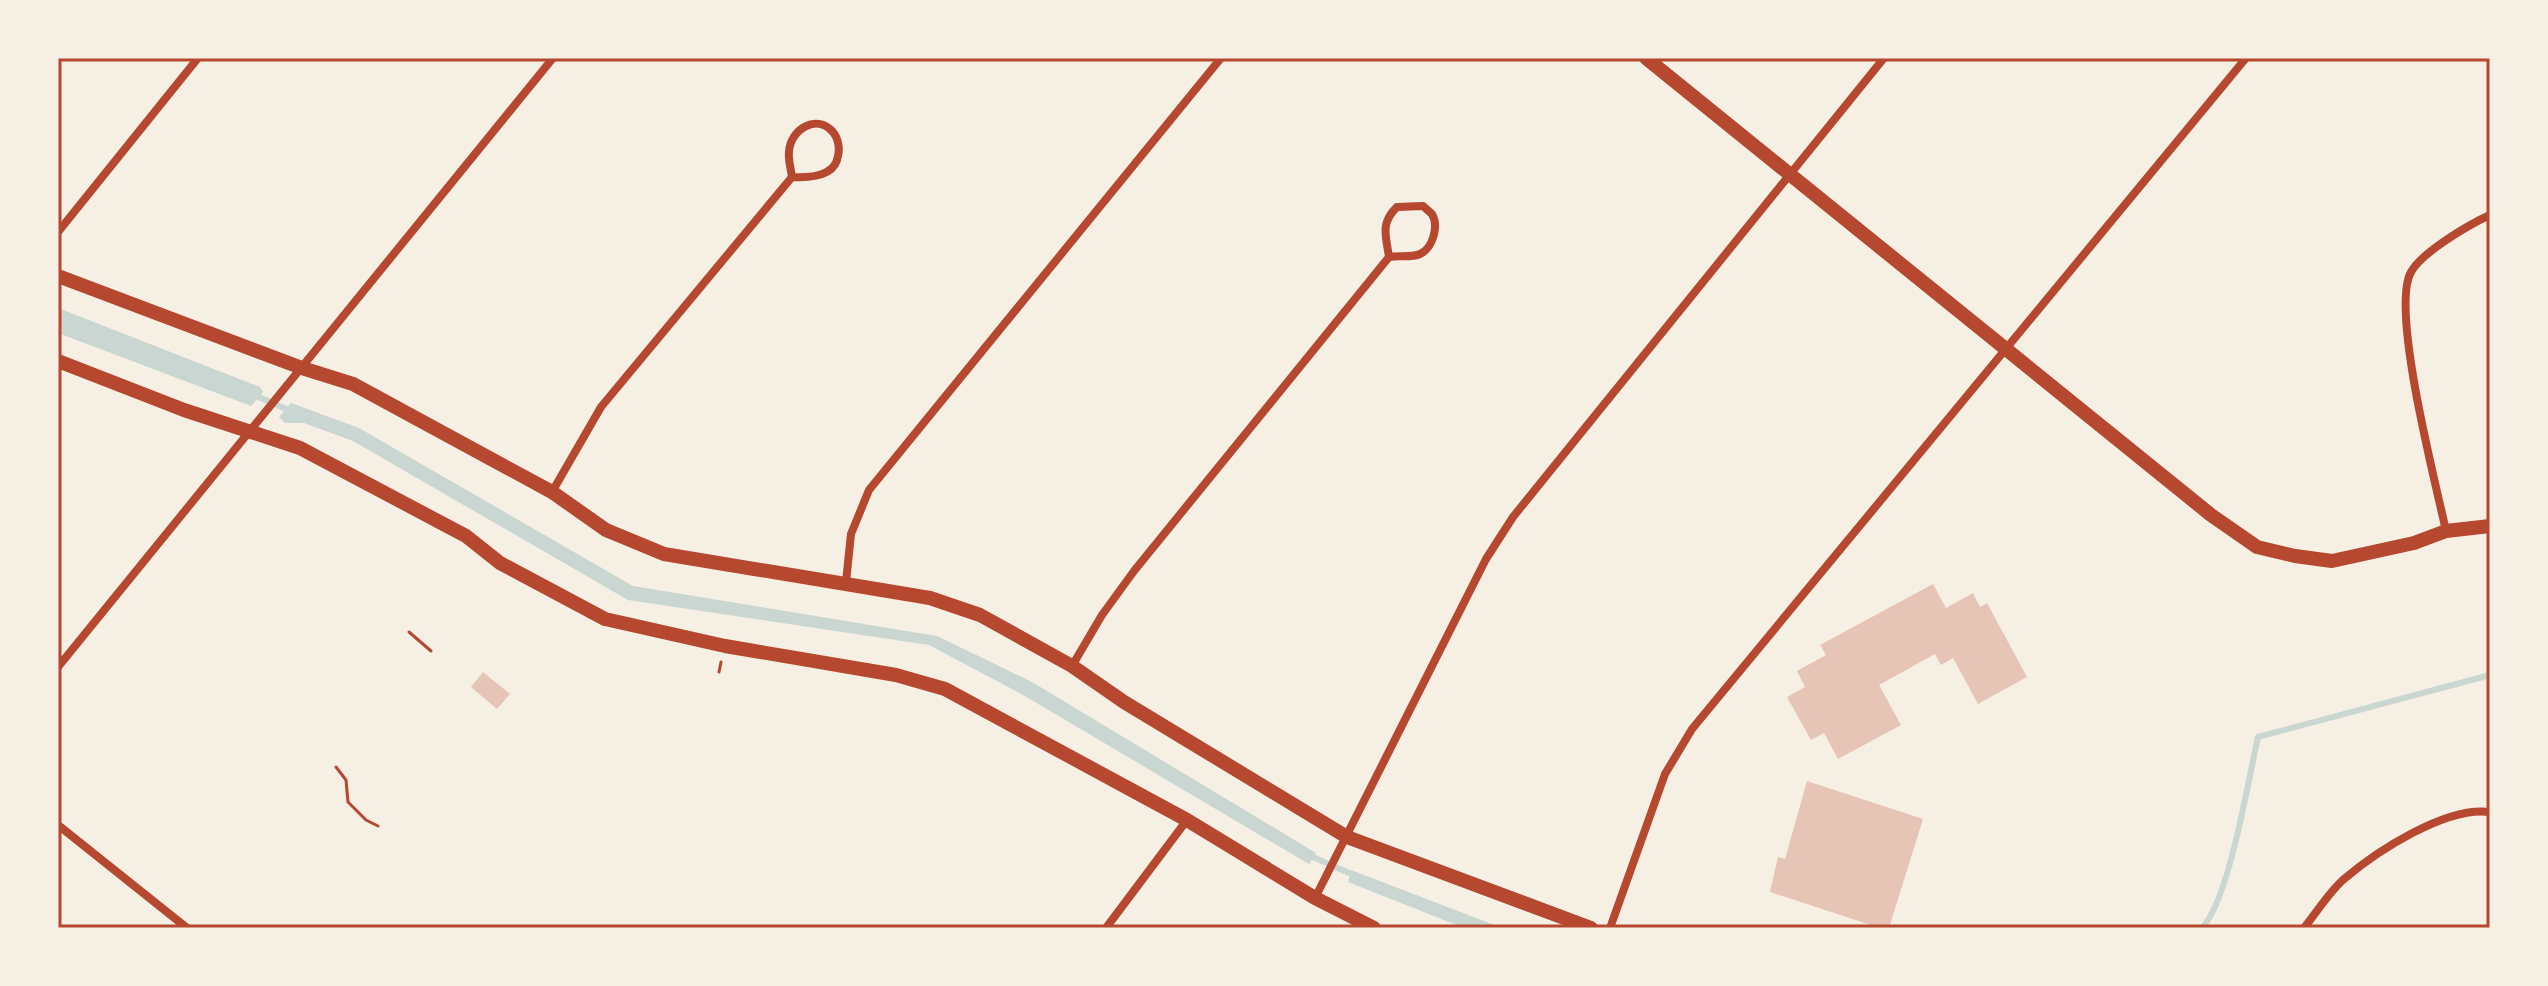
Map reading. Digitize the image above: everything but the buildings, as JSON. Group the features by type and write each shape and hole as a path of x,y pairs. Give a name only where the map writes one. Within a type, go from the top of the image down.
{"street":[{"path":"58,232 198,58"},
{"path":"58,667 553,58"},
{"path":"846,582 851,534 869,490 1221,58"},
{"path":"1646,58 2211,515 2257,547 2332,561 2414,543 2446,531 2490,526"},
{"path":"1315,898 1499,538 1884,58"},
{"path":"1610,928 1665,774 1692,729 2246,58"},
{"path":"552,492 601,407 792,177 789,151 792,138 802,127 813,123 826,126 835,134 838,161 829,172 792,177"},
{"path":"1072,666 1102,615 1134,571 1389,257 1418,255 1425,251 1433,240 1432,214 1423,206 1397,207 1388,216 1385,229 1389,257"},
{"path":"2446,531 2410,359 2405,303 2410,272 2469,224 2490,215"},
{"path":"58,276 302,368 353,384 552,492 606,530 664,554 930,598 980,615 1072,666 1124,702 1347,837 1591,928"},
{"path":"58,361 184,410 300,448 466,536 500,563 605,619 725,646 896,675 945,689 1187,820 1315,898 1374,928"},
{"path":"2304,928 2343,880 2419,828 2446,818 2490,812"},
{"path":"1106,928 1187,820"},
{"path":"58,825 187,928"}],"path":[{"path":"409,632 431,651"},
{"path":"336,767 346,780 348,802 366,820 378,826"}],"shaded area":[{"path":"58,308 260,387 263,392 251,406 58,333"},
{"path":"291,403 359,428 633,586 937,636 1032,682 1316,853 1309,864 1023,695 929,645 628,600 353,441 304,423 285,423 279,417"},
{"path":"1351,870 1502,928 1464,928 1348,882"}],"waterway":[{"path":"252,394 293,412"},
{"path":"2202,928 2212,914 2229,867 2258,737 2490,675"},
{"path":"1306,854 1358,877"}]}
